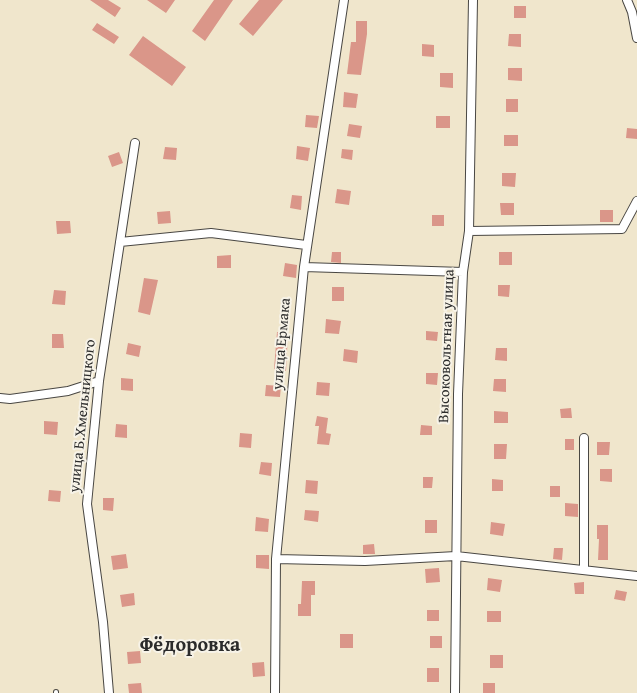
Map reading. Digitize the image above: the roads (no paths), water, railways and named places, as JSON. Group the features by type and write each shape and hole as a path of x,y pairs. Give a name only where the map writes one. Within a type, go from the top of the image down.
{"street":[{"name":"улица Ермака","path":"275,693 276,559 306,245 344,0"},
{"name":"Высоковольтная улица","path":"455,693 458,394 463,272 469,231 473,0"},
{"path":"627,0 632,12 637,38"},
{"name":"улица Б.Хмельницкого","path":"109,693 103,622 88,504 99,381 135,143"},
{"path":"469,231 622,229 637,201"},
{"path":"120,242 211,234 306,245"},
{"path":"304,267 463,272"},
{"path":"0,398 68,391 99,381"},
{"path":"584,438 584,570"},
{"path":"276,559 365,562 456,556 637,576"}],"district":[{"name":"Фёдоровка","path":"190,646"}]}
